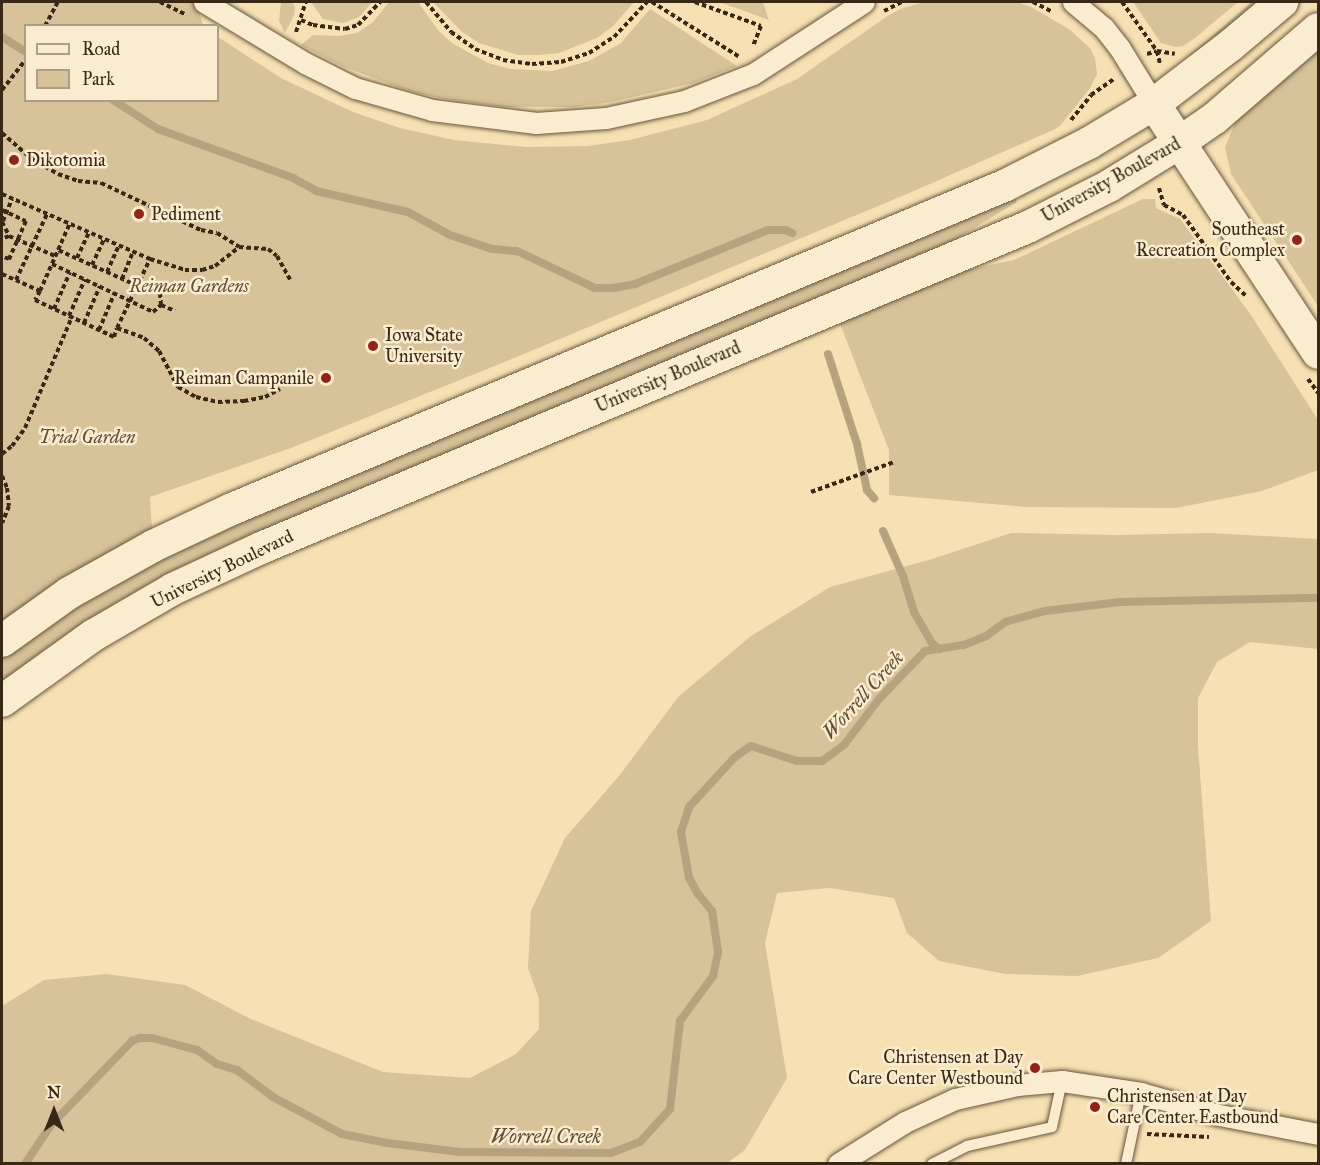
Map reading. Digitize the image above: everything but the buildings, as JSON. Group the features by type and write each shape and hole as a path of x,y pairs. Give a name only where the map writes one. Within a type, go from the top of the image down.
{"main road":[{"path":"2,641 69,593 153,546 232,509 1006,185 1089,143 1154,104 1231,45 1282,2"},
{"name":"University Boulevard","path":"2,701 94,635 173,589 282,539 1028,226 1108,186 1179,143 1250,89 1318,29"},
{"path":"1154,104 1318,353"}],"street":[{"path":"204,2 305,63 356,88 432,110 536,123 606,118 648,110 705,94 753,74 864,2"},
{"path":"1073,2 1104,28 1119,46 1154,104"},
{"path":"838,1164 905,1122 955,1099 1017,1085 1062,1081 1141,1093 1214,1114 1318,1134"}],"lane":[{"path":"932,1164 967,1146 1052,1127 1062,1081"},
{"path":"1126,1164 1141,1093"}],"path":[{"path":"46,24 58,2"},
{"path":"294,39 306,2"},
{"path":"301,20 313,25 345,29 358,25 380,2"},
{"path":"426,2 451,32 476,49 503,60 532,64 561,62 590,52 614,37 647,2"},
{"path":"652,2 744,60 761,26 695,2"},
{"path":"1122,2 1157,51 1160,68"},
{"path":"1143,56 1157,51 1175,54 1184,52"},
{"path":"2,90 24,62"},
{"path":"1093,94 1119,76"},
{"path":"2,133 32,159 58,174 78,181 101,183 201,230 217,232 238,247 268,249 280,261 291,281"},
{"path":"2,194 150,259 185,270 202,270 215,266 238,247"},
{"path":"12,199 4,212 2,221 9,236 55,256"},
{"path":"2,256 9,259 26,221 4,212"},
{"path":"16,280 47,214"},
{"path":"70,223 35,300 114,337 150,259"},
{"path":"77,258 88,232"},
{"path":"2,239 9,236"},
{"path":"92,265 104,238"},
{"path":"107,272 119,245"},
{"path":"58,250 138,286 160,293 161,305"},
{"path":"122,279 134,252"},
{"path":"52,264 153,312 161,305"},
{"path":"54,309 70,272"},
{"path":"2,274 40,291"},
{"path":"2,454 12,446 24,428 85,279"},
{"path":"84,323 100,286"},
{"path":"99,330 115,292"},
{"path":"161,305 175,311"},
{"path":"117,328 144,338 159,351 178,387 196,397 218,402 244,401 265,397 280,389"},
{"path":"811,492 894,462"},
{"path":"2,476 7,488 9,506 2,523"},
{"path":"1141,1134 1197,1137"}],"green space":[{"name":"Reiman Gardens","path":"2,2 196,2 203,24 24,24 24,102 219,102 219,38 281,78 353,112 400,128 454,140 526,147 588,146 630,140 707,120 797,79 886,17 900,9 924,2 1017,2 1031,7 1069,29 1090,48 1095,58 1097,74 1090,88 1060,126 1053,130 914,191 512,359 291,448 150,497 153,546 2,641"},
{"path":"281,2 292,2 295,7 294,15 285,33 279,21"},
{"path":"311,2 372,2 359,17 343,23 323,19"},
{"path":"389,2 418,2 438,30 452,43 488,63 510,69 552,71 589,61 621,43 650,9 737,66 693,83 612,102 575,107 506,107 444,99 406,90 342,66 301,45 313,35 339,36 357,33 373,22"},
{"path":"433,2 634,2 613,26 597,38 559,53 518,55 479,43 462,32"},
{"path":"718,2 763,2 769,20 739,9"},
{"path":"1133,2 1238,2 1195,38 1183,46 1175,47 1161,43"},
{"path":"1252,2 1261,2 1179,68 1192,53"},
{"name":"Southeast Recreation Complex","path":"1318,49 1318,306 1231,174 1225,147 1237,118"},
{"path":"1013,195 1017,202 943,247 249,536 186,566 80,627 2,682 2,657 13,648 95,593 211,532"},
{"path":"1143,199 1155,199 1156,208 1180,219 1251,315 1318,420 1318,470 1262,491 1176,508 1027,507 889,495 889,450 839,321 956,272 1014,260"},
{"path":"1011,533 1117,535 1211,533 1318,539 1318,649 1250,642 1217,662 1198,698 1198,746 1211,921 1158,958 1077,976 1005,974 939,961 907,933 894,898 829,888 777,893 765,943 787,1078 745,1150 727,1163 2,1163 2,1006 44,980 107,974 185,985 251,1019 383,1072 470,1078 516,1054 539,1029 539,999 528,968 531,911 565,838 619,776 679,696 751,636 830,587 932,559"}],"waterway":[{"path":"2,37 24,51"},
{"path":"116,102 158,129 293,178 316,191 408,212 450,235 492,249 517,251 595,288 635,284 768,230 785,230 792,233"},
{"path":"828,354 857,444 867,490 874,498"},
{"path":"883,531 903,576 914,612 931,642 939,649"},
{"name":"Worrell Creek","path":"25,1164 51,1125 132,1041 140,1038 152,1038 197,1050 217,1064 237,1070 273,1097 342,1134 387,1143 460,1152 611,1153 640,1142 670,1109 680,1021 713,976 718,952 712,911 689,878 681,832 689,807 735,757 751,746 797,761 822,761 844,745 879,699 925,651 964,645 986,636 1005,622 1045,611 1120,602 1318,598"}],"place":[{"name":"Dikotomia","path":"14,160"},
{"name":"Pediment","path":"139,214"},
{"name":"Southeast Recreation Complex","path":"1297,240"},
{"name":"Iowa State University","path":"373,346"},
{"name":"Reiman Campanile","path":"326,378"},
{"name":"Christensen at Day Care Center Westbound","path":"1035,1068"},
{"name":"Christensen at Day Care Center Eastbound","path":"1095,1107"}],"park label":[{"name":"Trial Garden","path":"87,437"}]}
